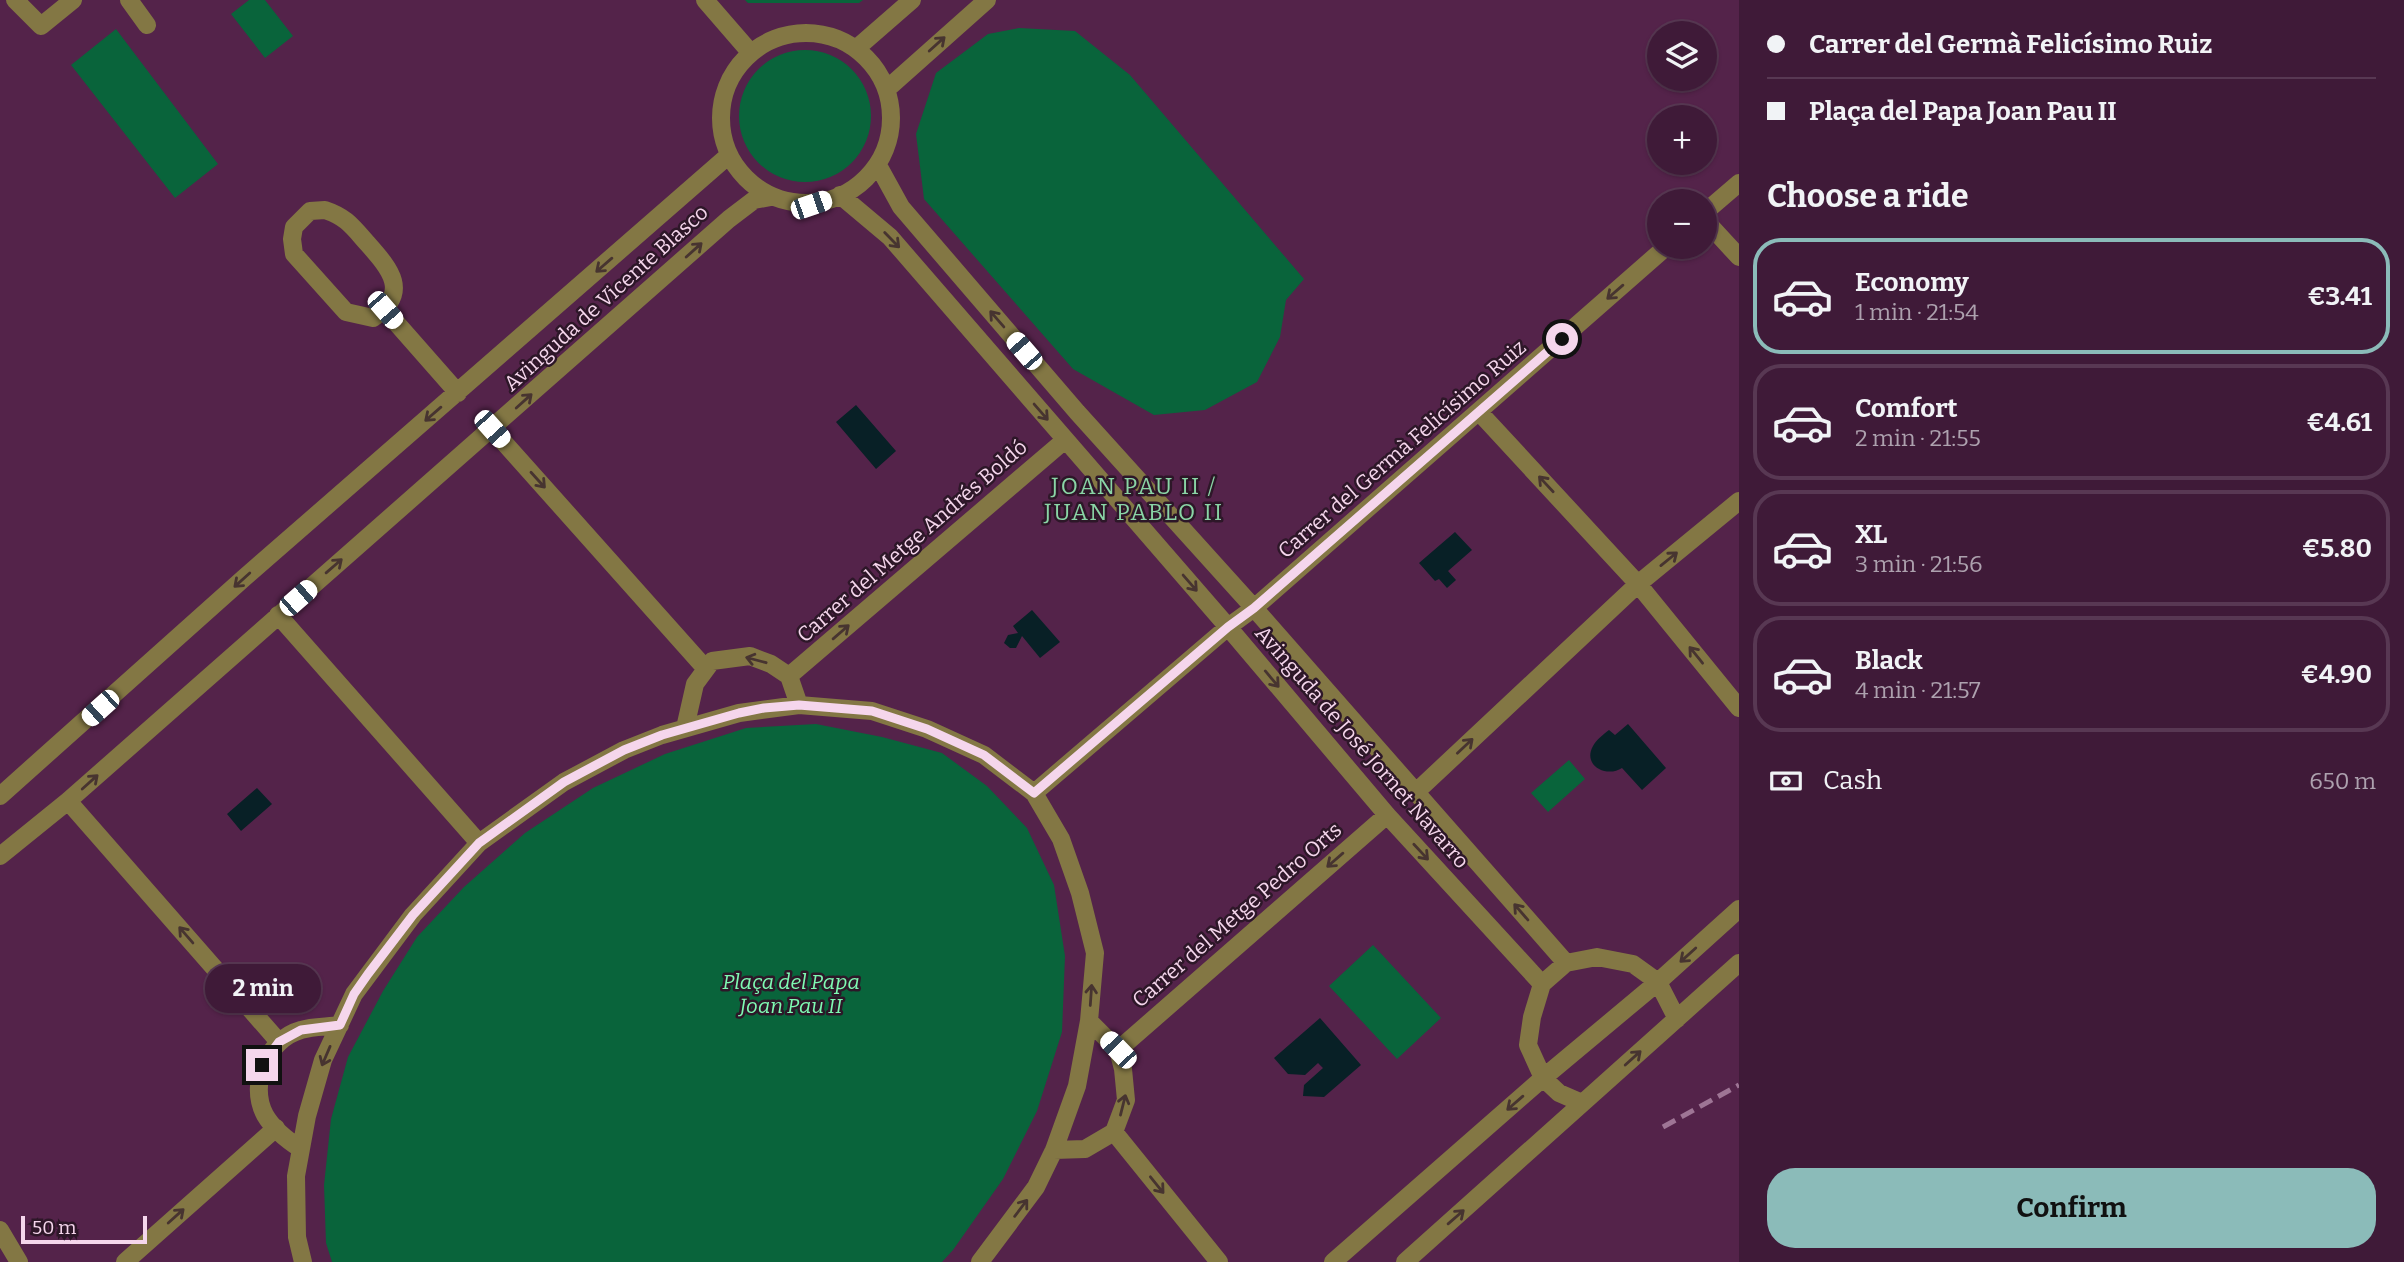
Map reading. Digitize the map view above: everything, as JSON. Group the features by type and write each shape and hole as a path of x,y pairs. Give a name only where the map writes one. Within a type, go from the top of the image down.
{"street":[{"path":"15,0 41,26 73,0"},
{"path":"129,0 147,25"},
{"path":"705,0 750,51"},
{"path":"858,47 912,0"},
{"path":"887,89 987,0"},
{"path":"812,33 844,40 858,47 887,89 894,120 886,152 879,167 841,195 811,205 771,197 743,176 729,155 719,130 722,93 734,68 750,51 778,36 812,33"},
{"name":"Avinguda de Vicente Blasco","path":"0,796 244,578 729,155"},
{"name":"Avinguda de José Jornet Navarro","path":"879,167 901,207 1077,412 1254,608 1566,963"},
{"path":"1717,202 1739,183"},
{"name":"Avinguda de José Jornet Navarro","path":"841,195 890,237 1387,815 1542,984"},
{"name":"Avinguda de Vicente Blasco","path":"0,856 68,801 729,219 754,200 771,197"},
{"path":"317,210 343,216 389,268 394,285 391,300 385,310 373,318 346,312 321,285 294,254 294,227 301,218 310,211 317,210"},
{"path":"1717,233 1739,257"},
{"name":"Carrer del Germà Felicísimo Ruiz","path":"1034,793 1228,627 1254,608 1652,259"},
{"path":"385,310 458,393"},
{"path":"1479,412 1638,584 1739,708"},
{"path":"492,429 706,669"},
{"name":"Carrer del Metge Andrés Boldó","path":"789,676 1065,440"},
{"path":"1416,792 1638,584 1739,501"},
{"path":"278,615 479,843"},
{"path":"685,728 695,684 712,661 750,656 771,664 789,676 799,705"},
{"path":"303,1262 297,1237 296,1176 307,1116 323,1060 354,994 413,915 479,843 564,782 624,750 685,728 739,713 799,705 872,711 927,729 984,755 1034,793 1061,839 1080,893 1095,953 1089,1021 1077,1086 1054,1150 1036,1187 979,1262"},
{"path":"68,801 279,1042"},
{"name":"Carrer del Metge Pedro Orts","path":"1118,1050 1387,815"},
{"path":"1333,1262 1739,909"},
{"path":"1582,1103 1559,1093 1543,1078 1528,1045 1532,1017 1542,984 1566,963 1597,957 1633,964 1658,982 1677,1018"},
{"path":"1405,1262 1739,963"},
{"path":"1054,1150 1085,1149 1114,1132 1126,1100 1118,1050 1089,1021"},
{"path":"301,1149 275,1128 265,1114 259,1096 262,1065 279,1042 301,1030 340,1025"},
{"path":"125,1262 275,1128"},
{"path":"1114,1132 1219,1262"},
{"path":"0,1230 19,1262"}],"green space":[{"path":"249,0 265,0 293,36 265,58 231,14"},
{"path":"745,0 863,0 859,3 748,3"},
{"path":"1019,28 1075,31 1130,75 1304,279 1286,300 1280,337 1257,382 1205,410 1154,415 1073,369 924,199 916,134 936,73 988,34"},
{"path":"116,29 218,164 175,198 71,65"},
{"path":"805,50 830,55 852,69 866,91 871,116 866,141 852,163 830,177 805,182 780,177 758,163 744,141 739,116 744,91 758,69 780,55"},
{"name":"Plaça del Papa Joan Pau II","path":"816,724 882,737 942,753 987,786 1027,828 1054,885 1065,956 1062,1032 1037,1111 1003,1179 953,1250 942,1262 332,1262 326,1243 324,1185 331,1119 348,1057 383,991 417,937 464,887 525,833 593,788 665,754 746,728"},
{"path":"1569,760 1585,779 1548,812 1531,793"},
{"path":"1373,945 1441,1018 1397,1059 1329,986"}],"shaded area":[{"path":"856,405 896,451 876,469 836,422"},
{"path":"1455,532 1472,550 1448,571 1456,580 1447,588 1439,579 1435,581 1419,563"},
{"path":"1032,610 1060,642 1040,658 1022,636 1016,648 1010,648 1004,643 1008,635 1018,633 1013,626"},
{"path":"1628,724 1666,768 1642,790 1622,768 1603,771 1593,764 1591,759 1590,753 1600,737 1609,730 1615,735"},
{"path":"257,788 272,804 241,831 227,814"},
{"path":"1320,1018 1361,1065 1324,1097 1303,1096 1304,1085 1323,1068 1318,1063 1305,1075 1288,1074 1274,1058"}],"railway":[{"path":"1663,1127 1739,1085"}],"district":[{"name":"JOAN PAU II / JUAN PABLO II","path":"1134,499"}],"route":[{"path":"262,1065 279,1042 301,1030 340,1025 354,994 413,915 479,843 564,782 624,750 662,735 764,708 799,705 872,711 927,729 984,755 1034,793 1228,627 1254,608 1562,339"}]}
